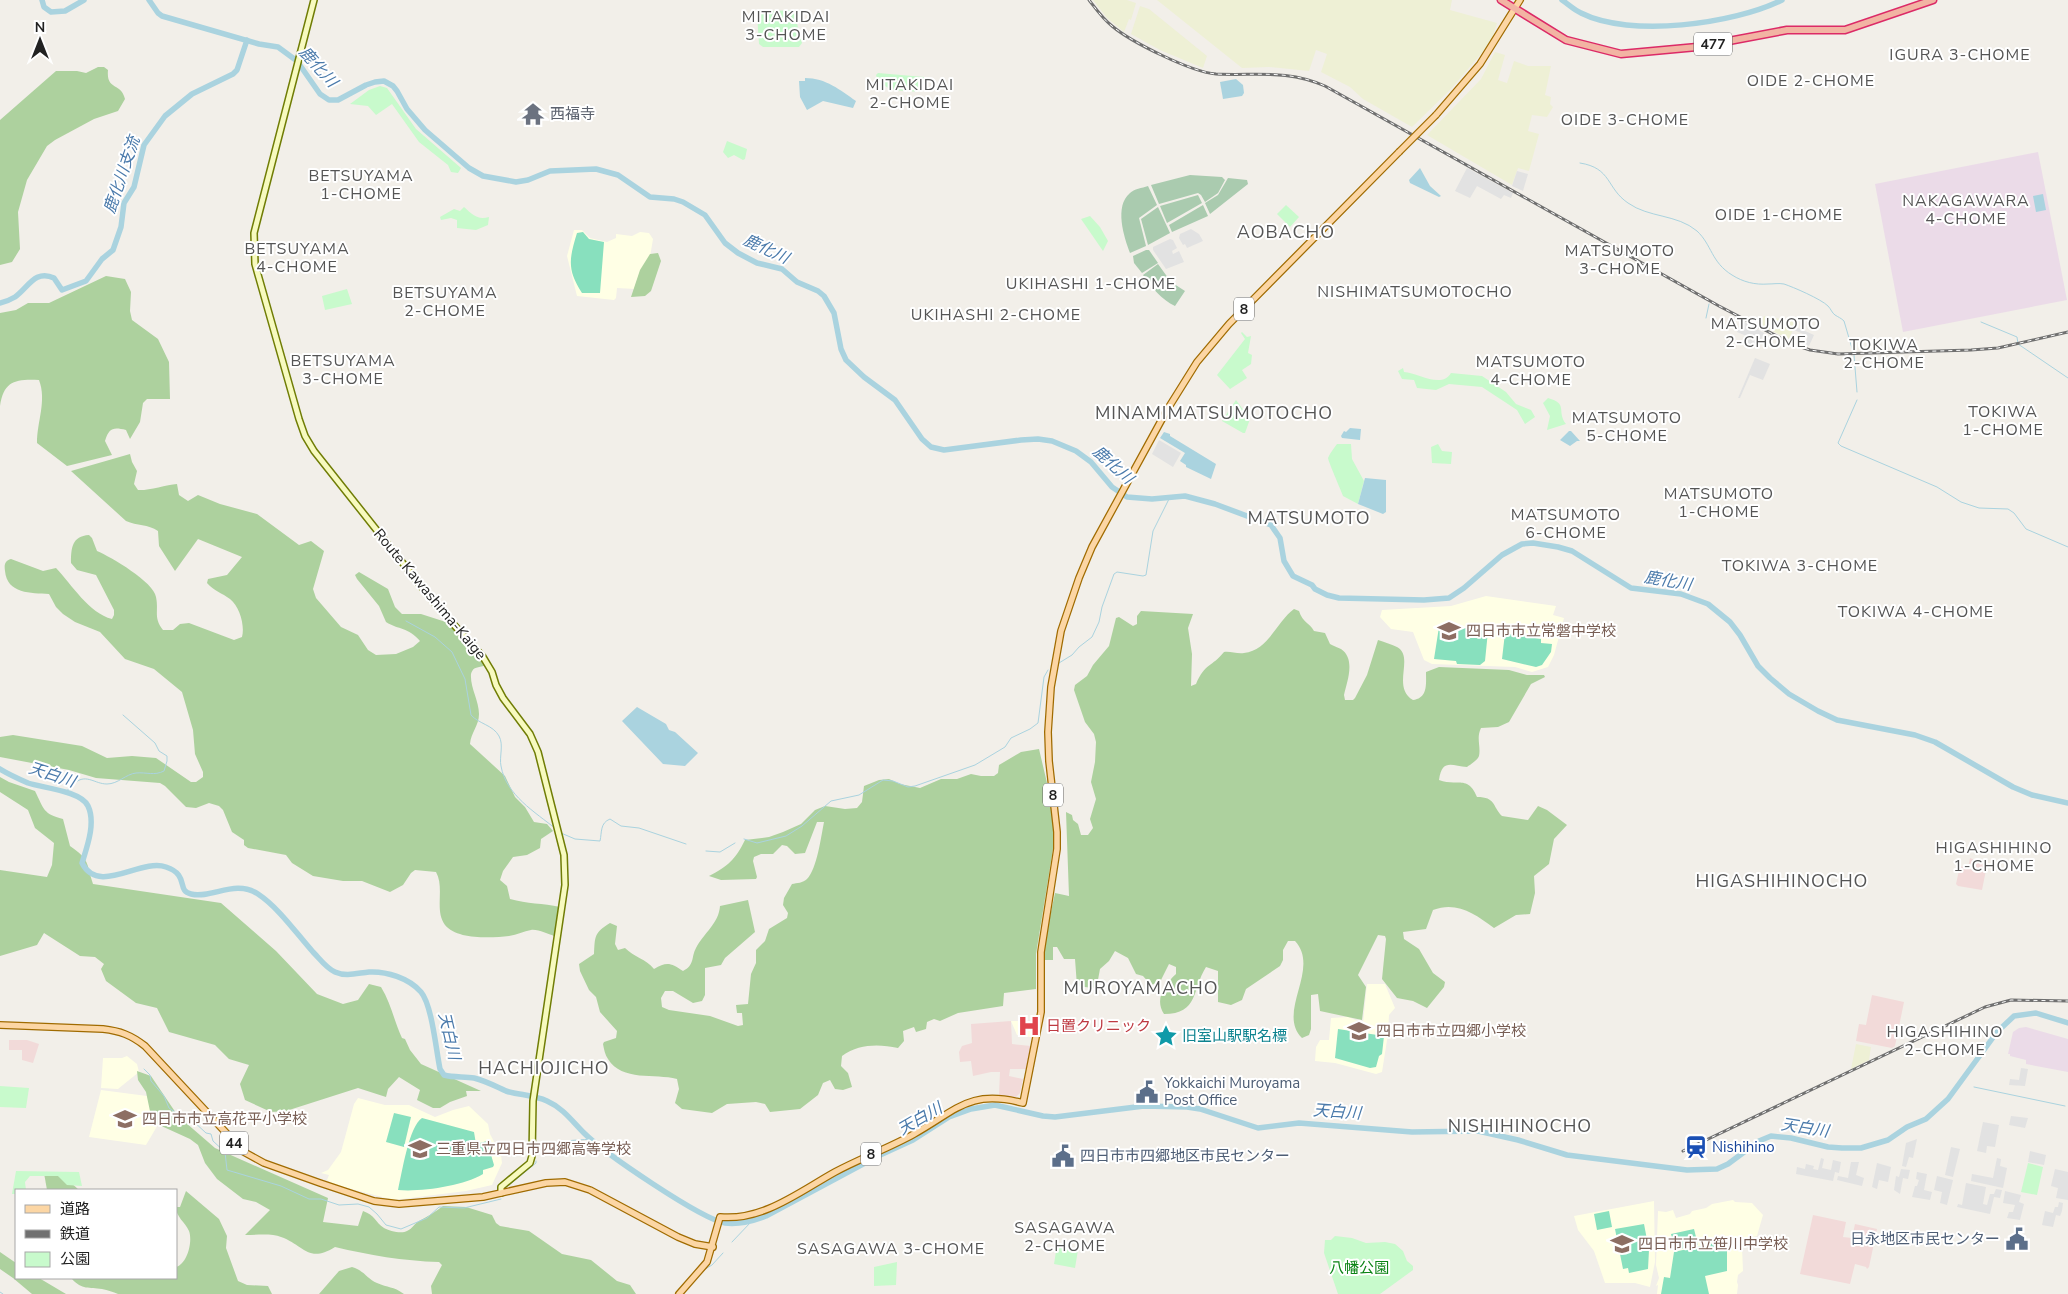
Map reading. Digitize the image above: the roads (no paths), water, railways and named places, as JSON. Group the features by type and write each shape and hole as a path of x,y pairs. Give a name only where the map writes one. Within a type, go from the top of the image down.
{"highway":[{"name":"477","path":"1501,0 1566,40 1611,52 1630,54 1697,47 1786,30 1845,30 1933,0"}],"main road":[{"name":"Route Kawashima-Kaige","path":"314,0 257,217 253,250 255,264 299,419 305,436 314,451 436,605 484,657 496,685 534,741 564,861 565,885 534,1091 532,1156 530,1163 501,1187 502,1193"},
{"name":"8","path":"1436,115 1454,101 1520,0"},
{"name":"8","path":"679,1294 704,1267 713,1247 719,1220 746,1216 772,1208 834,1173 916,1133 960,1106 985,1098 996,1097 1023,1103 1041,1012 1041,952 1057,849 1057,832 1049,761 1048,732 1051,687 1061,631 1092,547 1186,377 1210,345 1436,115 1466,82 1491,46"},
{"name":"8","path":"1467,81 1491,54"},
{"name":"44","path":"0,1025 108,1030 130,1036 145,1046 219,1128 248,1156 361,1197 384,1203 408,1204 483,1197 550,1182 570,1183 590,1190 678,1238 713,1247"}],"water":[{"path":"805,78 826,82 838,89 856,101 853,108 823,101 807,110 800,97 799,81 805,81"},
{"path":"1236,79 1243,85 1244,93 1242,96 1223,99 1220,82"},
{"path":"1420,168 1430,186 1441,196 1439,197 1410,183 1409,180"},
{"path":"2043,194 2046,210 2036,212 2033,196"},
{"path":"1350,428 1361,429 1360,440 1342,438 1341,436 1344,431 1346,432"},
{"path":"1569,431 1580,441 1570,446 1560,440"},
{"path":"1164,432 1216,464 1211,479 1186,467 1180,461 1185,453 1160,438"},
{"path":"1365,478 1386,480 1386,512 1383,514 1358,504"},
{"path":"637,707 666,724 669,730 675,732 698,753 685,766 663,764 622,721"}],"waterway":[{"name":"鹿化川","path":"42,0 44,7 51,12 65,11 84,0"},
{"name":"鹿化川","path":"149,0 162,16 259,44 278,47 297,61 320,94 329,100 338,100 366,85 384,81 393,86 407,109 425,130 469,168 483,176 516,182 528,180 550,171 596,169 618,175 650,197 674,199 683,202 705,215 725,243 738,253 757,263 782,269 797,282 818,291 824,296 834,313 841,349 846,360 864,377 895,400 922,439 931,447 944,450 1021,440 1038,439 1052,441 1076,451 1091,462 1112,487 1127,497 1152,499 1185,496 1215,504 1271,525 1280,538 1284,561 1293,576 1327,595 1339,598 1424,600 1449,598 1464,588 1502,555 1522,544 1533,543 1572,551 1631,588 1681,594 1708,604 1730,622 1758,666 1770,678 1789,694 1818,711 1837,720 1915,735 1935,742 2013,787 2032,795 2068,803"},
{"path":"1562,0 1578,12 1602,21 1626,25 1653,26 1682,25 1737,16 1782,0"},
{"name":"鹿化川支流","path":"0,303 15,297 32,281 42,276 54,278 62,290 86,281 102,259 113,250 121,227 124,203 134,187 144,145 165,116 192,94 233,74 237,70 247,40"},
{"path":"1580,163 1598,169 1621,197 1636,208 1681,222 1697,231 1720,265 1736,277 1754,283 1784,284 1800,290 1828,306 1834,314 1844,321 1854,355 1857,392"},
{"path":"1706,318 1709,304"},
{"path":"1981,322 2017,337 2018,344 2068,378"},
{"path":"1857,400 1838,443 1841,446 1937,487 1961,502 1979,508 2008,509 2014,513 2026,529 2068,547"},
{"path":"1059,663 1072,655 1092,637 1099,622 1102,607 1114,574 1117,572 1146,575 1153,531 1170,497"},
{"path":"406,621 435,637 452,652 465,679 471,715 493,729 499,736 501,743 501,766 509,786 522,802 556,829"},
{"path":"744,839 757,843 786,836 802,826 831,801 859,795 883,780 893,781 908,787 915,786 975,765 1005,747 1011,738 1038,723 1044,677 1048,670"},
{"path":"67,793 70,786 84,779 107,784 132,774 150,774 164,771 167,756 159,751 155,743 123,715"},
{"name":"天白川","path":"0,769 28,783 70,793 84,801 90,813 91,827 82,863 89,872 99,876 109,876 144,867 166,867 178,874 184,890 191,894 199,895 241,888 258,894 280,913 313,952 332,970 348,974 383,973 397,976 416,987 425,998 428,1007 440,1069 444,1075 474,1078 506,1091 537,1097 553,1104 563,1111 584,1133 631,1169 675,1198 713,1219 725,1223 746,1222 766,1216 878,1156 913,1140 949,1117 971,1109 995,1105 1055,1117 1144,1106 1187,1107 1200,1109 1258,1128 1299,1123 1412,1132 1478,1131 1518,1140 1567,1155 1687,1170 1717,1169 1728,1164 1759,1141 1771,1136 1791,1138 1828,1147 1861,1148 1888,1140 1907,1127 1926,1119 1948,1099 1997,1032 2014,1016 2036,1013 2068,1023"},
{"path":"561,833 575,839 600,841 603,825 610,819 621,826 639,828 686,844"},
{"path":"706,851 720,852 735,843"},
{"path":"144,1069 150,1075 151,1081 164,1096 169,1108 182,1117 192,1120 206,1133 211,1134 213,1141 225,1152 227,1170 281,1186 309,1199 321,1199 339,1205 358,1204 369,1207 386,1225 401,1229 427,1218 439,1207 464,1208 501,1199"},
{"path":"1974,1087 2065,1106"},
{"path":"535,1155 553,1143 591,1139"},
{"path":"509,1185 536,1161"},
{"path":"732,1242 751,1222"},
{"path":"702,1271 712,1265 723,1253"}],"railway":[{"path":"1089,0 1100,14 1121,33 1162,55 1192,68 1216,74 1284,75 1325,86 1719,306 1792,344 1810,350 1838,354 1971,350 1998,348 2068,332"},
{"path":"1683,1151 1985,1007 2011,1000 2068,1001"}],"place":[{"name":"西福寺","path":"533,114"},
{"name":"四日市市立常磐中学校","path":"1449,631"},
{"name":"日置クリニック","path":"1029,1026"},
{"name":"四日市市立四郷小学校","path":"1359,1031"},
{"name":"旧室山駅駅名標","path":"1166,1036"},
{"name":"Yokkaichi Muroyama Post Office","path":"1147,1092"},
{"name":"四日市市立高花平小学校","path":"125,1119"},
{"name":"Nishihino","path":"1696,1147"},
{"name":"三重県立四日市四郷高等学校","path":"420,1149"},
{"name":"四日市市四郷地区市民センター","path":"1063,1156"},
{"name":"日永地区市民センター","path":"2017,1239"},
{"name":"四日市市立笹川中学校","path":"1622,1244"}],"district":[{"name":"MITAKIDAI 3-CHOME","path":"786,26"},
{"name":"IGURA 3-CHOME","path":"1960,55"},
{"name":"OIDE 2-CHOME","path":"1811,81"},
{"name":"MITAKIDAI 2-CHOME","path":"910,94"},
{"name":"OIDE 3-CHOME","path":"1625,120"},
{"name":"BETSUYAMA 1-CHOME","path":"361,185"},
{"name":"NAKAGAWARA 4-CHOME","path":"1966,210"},
{"name":"OIDE 1-CHOME","path":"1779,215"},
{"name":"AOBACHO","path":"1286,232"},
{"name":"BETSUYAMA 4-CHOME","path":"297,258"},
{"name":"MATSUMOTO 3-CHOME","path":"1620,260"},
{"name":"UKIHASHI 1-CHOME","path":"1091,284"},
{"name":"NISHIMATSUMOTOCHO","path":"1415,292"},
{"name":"BETSUYAMA 2-CHOME","path":"445,302"},
{"name":"UKIHASHI 2-CHOME","path":"996,315"},
{"name":"MATSUMOTO 2-CHOME","path":"1766,333"},
{"name":"TOKIWA 2-CHOME","path":"1884,354"},
{"name":"BETSUYAMA 3-CHOME","path":"343,370"},
{"name":"MATSUMOTO 4-CHOME","path":"1531,371"},
{"name":"MINAMIMATSUMOTOCHO","path":"1214,413"},
{"name":"TOKIWA 1-CHOME","path":"2003,421"},
{"name":"MATSUMOTO 5-CHOME","path":"1627,427"},
{"name":"MATSUMOTO 1-CHOME","path":"1719,503"},
{"name":"MATSUMOTO","path":"1309,518"},
{"name":"MATSUMOTO 6-CHOME","path":"1566,524"},
{"name":"TOKIWA 3-CHOME","path":"1800,566"},
{"name":"TOKIWA 4-CHOME","path":"1916,612"},
{"name":"HIGASHIHINO 1-CHOME","path":"1994,857"},
{"name":"HIGASHIHINOCHO","path":"1782,881"},
{"name":"MUROYAMACHO","path":"1141,988"},
{"name":"HIGASHIHINO 2-CHOME","path":"1945,1041"},
{"name":"HACHIOJICHO","path":"544,1068"},
{"name":"NISHIHINOCHO","path":"1520,1126"},
{"name":"SASAGAWA 2-CHOME","path":"1065,1237"},
{"name":"SASAGAWA 3-CHOME","path":"891,1249"}],"park label":[{"name":"八幡公園","path":"1359,1268"}]}
